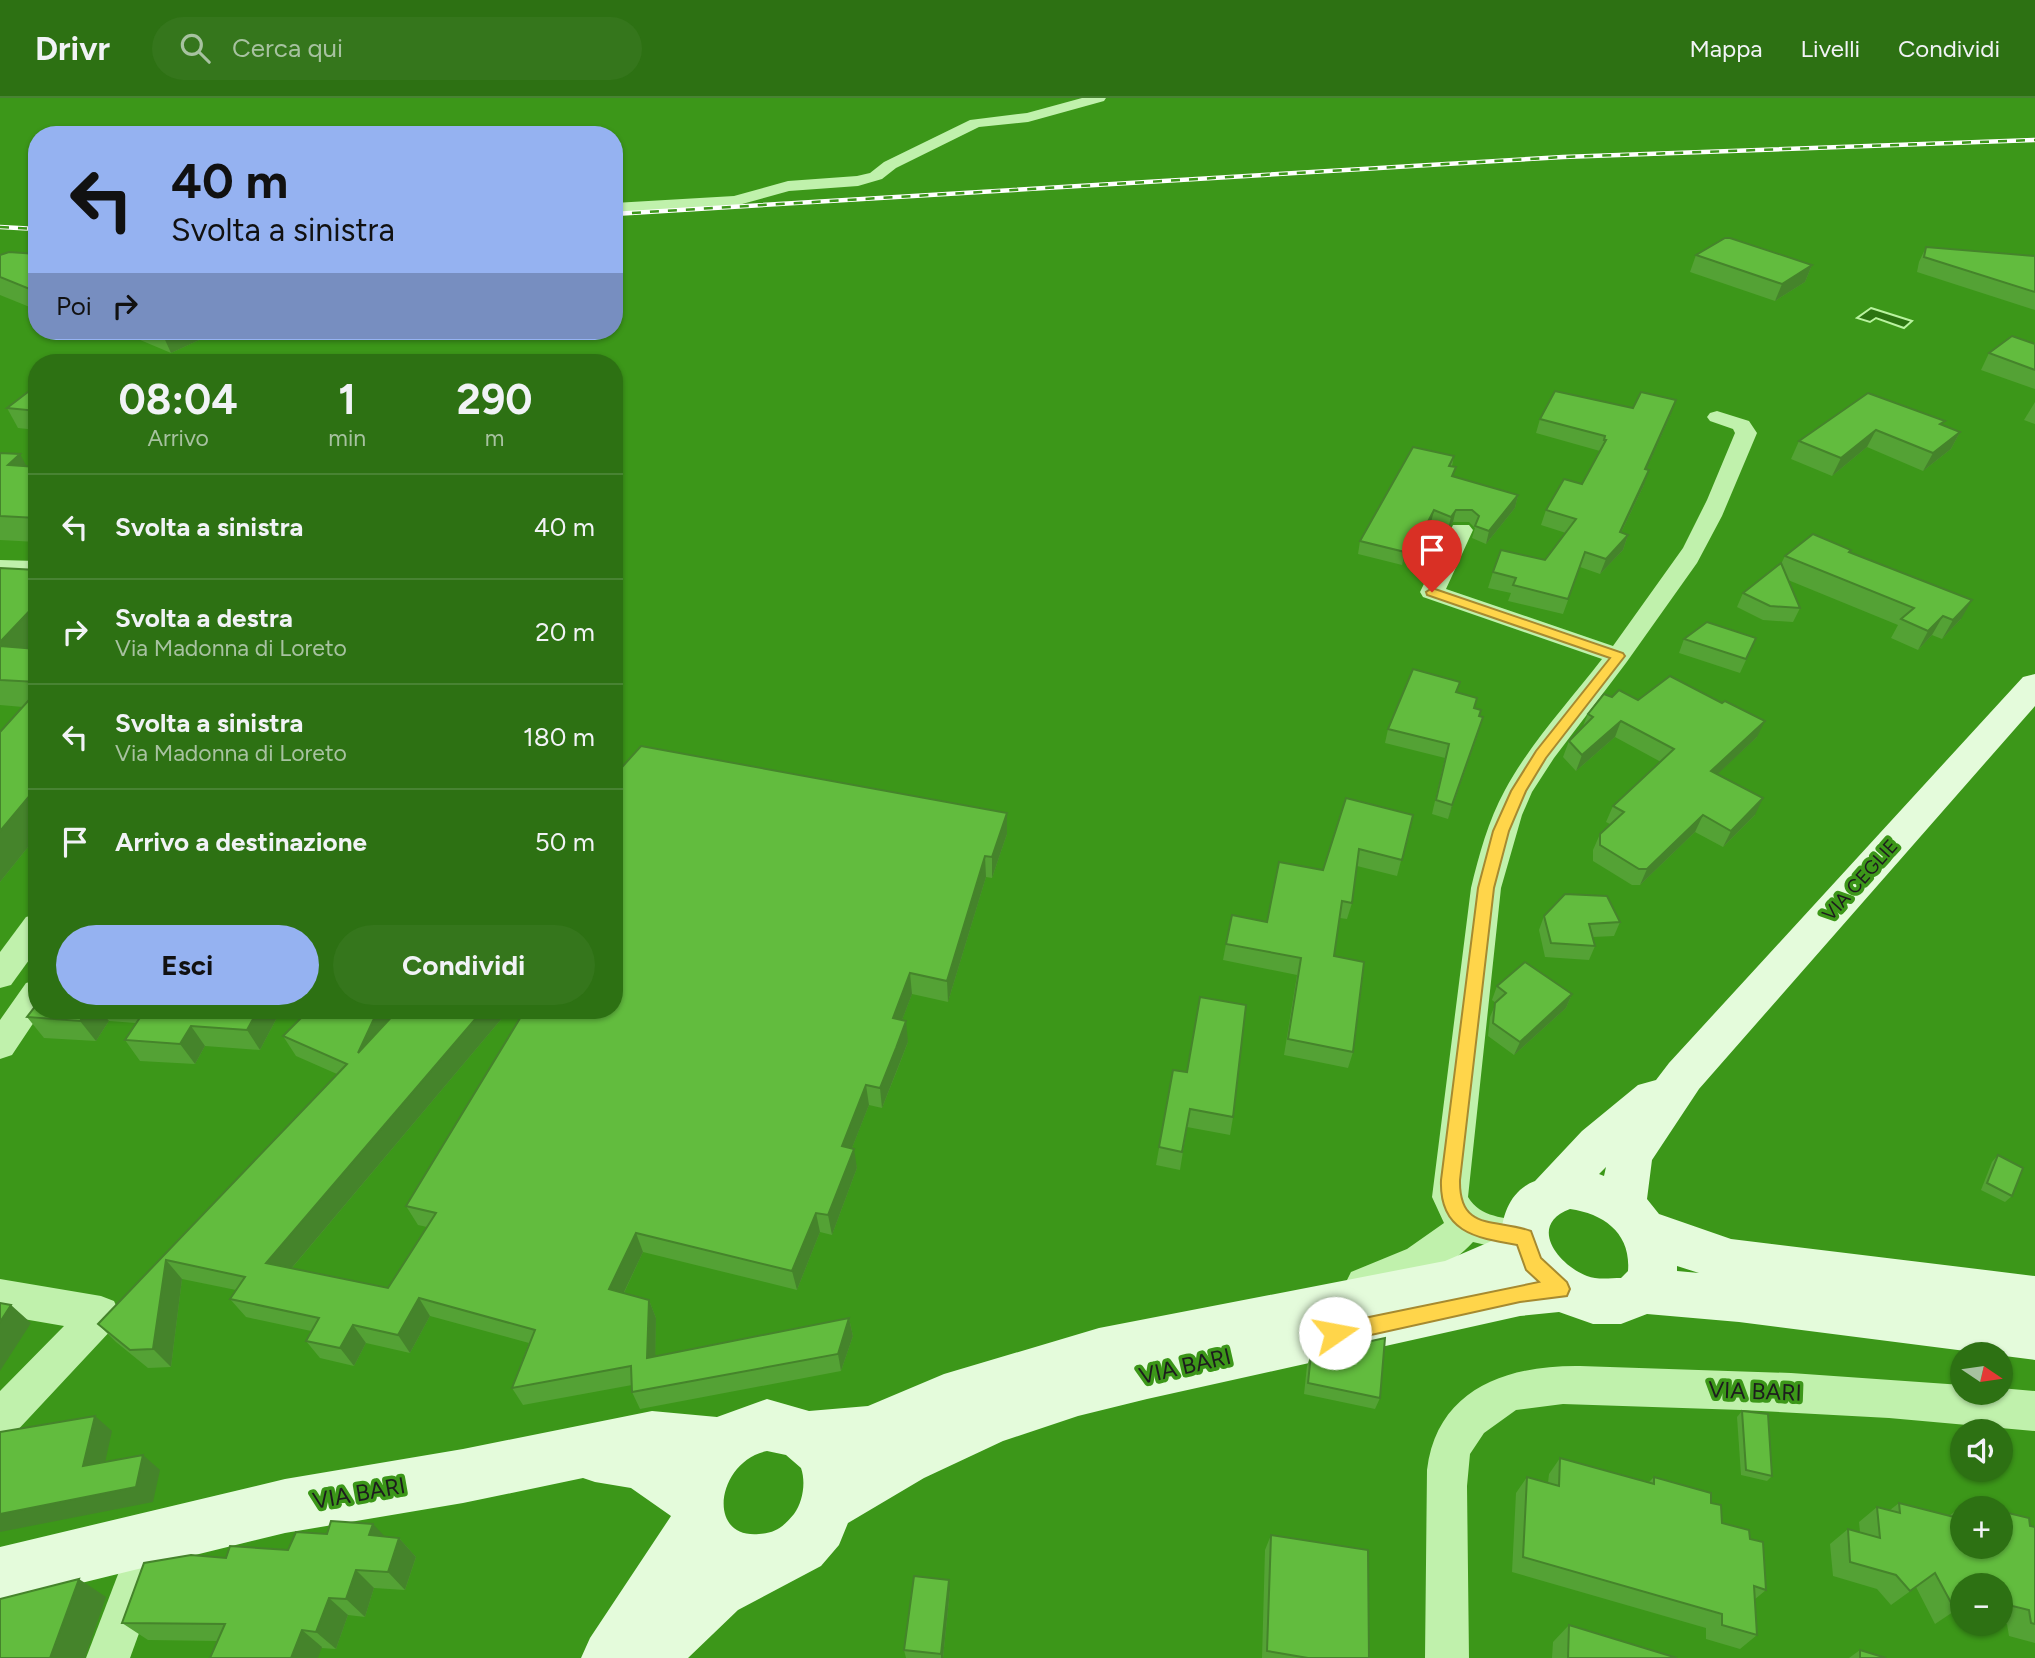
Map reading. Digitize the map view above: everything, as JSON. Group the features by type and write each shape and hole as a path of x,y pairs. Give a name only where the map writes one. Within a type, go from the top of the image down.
{"main road":[{"name":"VIA CEGLIE","path":"1633,1218 1630,1158 1684,1076 2035,685"},
{"name":"VIA CEGLIE","path":"1553,1192 1630,1116 1684,1076"},
{"path":"1633,1218 1652,1246 1654,1263 1650,1279 1641,1291 1625,1300 1604,1303 1582,1299 1560,1289 1534,1263 1525,1243 1527,1215 1537,1201 1553,1192 1570,1189 1588,1191 1685,1247 1731,1261 2035,1299"},
{"name":"VIA BARI","path":"809,1437 869,1432 944,1399 1099,1352 1449,1283 1525,1243"},
{"name":"VIA BARI","path":"830,1503 905,1459 995,1418 1078,1391 1520,1293 1560,1289"},
{"path":"1641,1291 1739,1299 2035,1336"},
{"path":"610,1658 697,1510 700,1478 709,1460 723,1444 751,1428 766,1425 789,1428 809,1437 821,1450 828,1466 831,1484 830,1503 823,1521 811,1538 796,1551 718,1590 674,1629 652,1658"},
{"name":"VIA BARI","path":"0,1575 285,1506 463,1476 652,1437 723,1444"},
{"path":"576,1452 640,1463 697,1510 710,1544 729,1558 762,1563 778,1559"}],"street":[{"path":"623,207 735,201 788,186 858,181 876,176 890,165 975,123 1028,117 1099,98"},
{"path":"1525,1243 1468,1223 1453,1209 1451,1180 1486,888 1501,831 1519,791 1541,755 1619,656 1685,562 1716,508 1746,433 1742,425 1717,417"},
{"path":"1461,530 1432,592 1619,656"},
{"path":"0,567 28,569"},
{"path":"12,963 28,939"},
{"path":"0,1046 28,1005"},
{"path":"1282,1317 1432,1256 1445,1247 1468,1223"},
{"path":"0,1297 102,1314 0,1420"},
{"name":"VIA BARI","path":"1447,1658 1447,1494 1451,1447 1466,1422 1479,1408 1497,1398 1520,1390 1552,1386 1821,1393 2035,1411"},
{"path":"108,1658 153,1537"}],"shaded area":[{"path":"1871,308 1912,321 1904,328 1876,318 1870,322 1857,318"}],"building":[{"path":"1725,238 1812,265 1782,284 1696,255"},
{"path":"1926,247 2035,256 2035,292 1924,257"},
{"path":"9,252 28,253 28,288 0,277 0,255"},
{"path":"2012,336 2035,344 2035,370 1989,353"},
{"path":"1555,391 1633,408 1641,392 1676,400 1645,469 1649,470 1620,532 1628,535 1606,559 1585,552 1568,599 1513,585 1516,578 1493,572 1501,550 1545,560 1576,519 1546,510 1564,479 1582,484 1606,440 1605,436 1540,419"},
{"path":"28,392 28,410 7,408"},
{"path":"1868,393 1945,421 1940,424 1960,432 1933,453 1876,430 1841,458 1799,441"},
{"path":"1413,447 1454,456 1449,466 1456,467 1452,476 1518,495 1489,531 1475,526 1479,516 1472,510 1456,510 1451,517 1434,510 1417,543 1411,541 1405,552 1360,541"},
{"path":"0,453 20,454 8,465 28,466 28,518 0,516"},
{"path":"1813,534 1851,550 1849,552 1972,600 1953,620 1943,616 1928,631 1901,619 1914,608 1785,556"},
{"path":"1781,563 1800,608 1770,606 1743,593"},
{"path":"0,568 28,570 28,612 0,642"},
{"path":"1707,622 1756,638 1746,659 1684,639"},
{"path":"0,646 28,648 28,682 0,680"},
{"path":"1413,669 1460,682 1456,692 1477,698 1474,708 1481,710 1479,716 1483,717 1452,805 1436,800 1449,744 1388,729"},
{"path":"1670,676 1722,703 1725,701 1765,721 1711,771 1763,798 1731,831 1703,815 1647,869 1639,869 1600,845 1600,834 1624,812 1613,806 1674,749 1621,721 1582,755 1569,741 1593,717 1588,714 1604,694 1612,697 1619,690 1638,700"},
{"path":"28,701 28,798 0,831 0,732"},
{"path":"641,746 1007,813 992,857 985,856 947,981 910,973 893,1018 906,1021 896,1048 880,1088 866,1085 842,1146 854,1149 828,1215 816,1213 792,1271 636,1233 609,1289 649,1300 647,1358 849,1318 838,1354 632,1392 631,1366 512,1388 535,1330 419,1298 398,1335 353,1325 340,1348 306,1341 319,1318 230,1299 245,1277 166,1260 153,1349 130,1350 98,1324 347,1064 283,1036 300,1019 374,1019 358,1053 390,1019 475,1019 266,1263 388,1288 436,1213 406,1206 520,1019 623,1019 623,766"},
{"path":"1346,798 1413,815 1402,860 1359,849 1352,903 1342,901 1334,956 1364,962 1353,1052 1288,1039 1301,958 1226,944 1232,915 1267,922 1279,862 1323,870"},
{"path":"1565,894 1607,896 1620,922 1589,924 1595,946 1551,943 1544,916"},
{"path":"1525,962 1572,994 1520,1042 1493,1023 1495,1003 1506,993 1497,986"},
{"path":"1200,997 1246,1005 1233,1117 1190,1109 1182,1152 1159,1147 1173,1070 1187,1072"},
{"path":"139,1019 253,1019 247,1030 191,1026 180,1044 125,1040"},
{"path":"1998,1155 2023,1168 2012,1196 1987,1183"},
{"path":"0,1303 11,1305 0,1322"},
{"path":"1385,1338 1380,1398 1308,1383 1311,1354"},
{"path":"1742,1411 1768,1414 1772,1476 1746,1470"},
{"path":"95,1416 83,1466 143,1455 136,1487 0,1514 0,1432"},
{"path":"1560,1458 1654,1484 1654,1477 1711,1493 1711,1503 1721,1505 1722,1523 1749,1530 1750,1539 1763,1542 1766,1590 1754,1586 1757,1635 1722,1625 1722,1614 1523,1557 1527,1477 1559,1486"},
{"path":"1899,1503 1950,1516 1950,1559 2013,1559 2013,1514 2029,1518 2030,1526 2035,1527 2035,1624 2031,1623 2029,1610 2013,1606 2013,1573 1950,1573 1950,1601 1935,1573 1910,1591 1896,1575 1850,1562 1848,1529 1880,1538 1877,1507 1900,1513"},
{"path":"331,1521 373,1524 369,1535 399,1538 388,1572 356,1570 346,1599 329,1598 316,1632 302,1630 291,1658 210,1658 225,1624 122,1623 144,1563 191,1555 226,1558 230,1546 288,1550 296,1532 327,1534"},
{"path":"1271,1535 1368,1550 1369,1658 1308,1658 1267,1651"},
{"path":"914,1576 949,1580 941,1654 904,1650"},
{"path":"79,1579 50,1658 0,1658 0,1599"},
{"path":"1569,1625 1677,1658 1568,1658"},
{"path":"1860,1650 1886,1658 1860,1658"}],"railway":[{"path":"623,213 1563,157 2035,140"},
{"path":"0,227 28,229"}],"route":[{"path":"1335,1333 1471,1306 1520,1293 1560,1289 1545,1277 1534,1263 1524,1237 1488,1231 1460,1218 1453,1209 1450,1198 1451,1180 1486,888 1501,831 1519,791 1541,755 1619,656 1432,592"}]}
